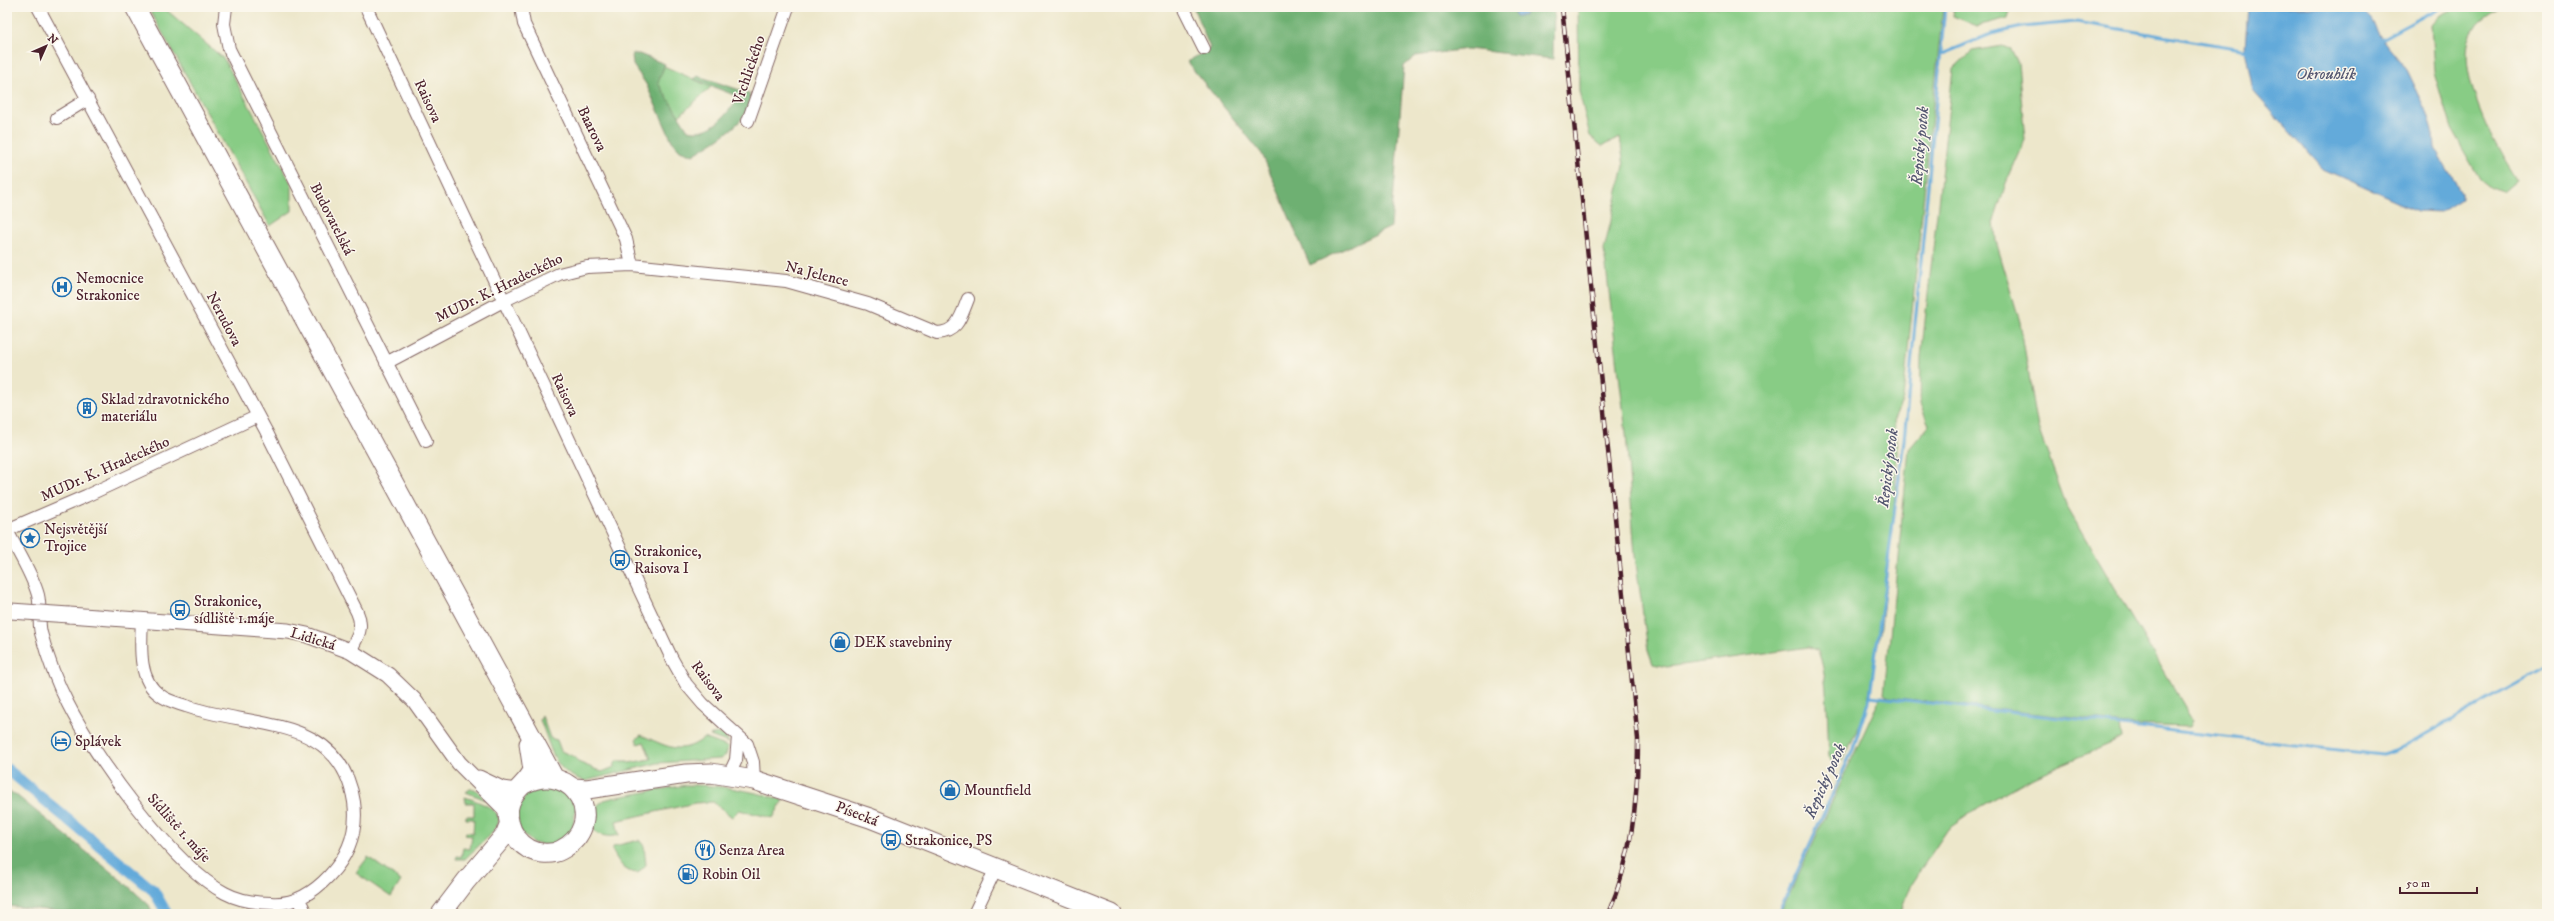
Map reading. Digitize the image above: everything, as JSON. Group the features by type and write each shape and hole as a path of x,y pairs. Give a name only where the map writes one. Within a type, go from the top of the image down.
{"main road":[{"path":"135,7 554,778"},
{"path":"441,914 505,835 509,818 520,788 533,770 523,722"},
{"name":"Písecká","path":"574,788 587,789 686,774 729,775 754,780 835,805 993,874 1112,914"},
{"path":"509,818 512,832 523,845 534,852 546,854 559,852 570,845 578,837 583,827 585,813 583,804 574,788 554,778 544,777 520,788"},
{"name":"Písecká","path":"585,813 599,797 638,781"},
{"path":"476,870 502,852 523,845"}],"street":[{"name":"Nerudova","path":"38,7 258,416 360,618 359,634 350,652"},
{"name":"Budovatelská","path":"226,7 224,24 229,49 426,442"},
{"name":"Raisova","path":"366,7 505,300 522,342 672,659 686,684 703,704 747,744 751,753 754,780"},
{"name":"Baarova","path":"521,7 524,24 626,239 632,265"},
{"name":"Vrchlického","path":"748,121 788,7"},
{"path":"1184,7 1204,49"},
{"path":"56,118 88,99"},
{"name":"MUDr. K. Hradeckého","path":"386,363 505,300 574,270 607,265 632,265"},
{"name":"Na Jelence","path":"632,265 786,282 868,304 937,333 948,333 957,326 968,299"},
{"name":"MUDr. K. Hradeckého","path":"7,530 86,496 258,416"},
{"name":"Sídliště 1. máje","path":"7,530 38,594 41,631 68,704 120,784 158,834 200,875 224,893 254,902 274,904 299,899 321,884 339,866 351,841 355,811 352,792 344,772 331,753 318,740 302,733 280,726 200,711 159,695 149,684 143,668 142,620"},
{"name":"Lidická","path":"9,611 288,631 307,635 350,652 388,675 414,700 447,749 509,818"},
{"path":"729,775 736,760 738,737"},
{"name":"Lidická","path":"469,773 502,789 520,788"},
{"path":"974,914 993,874"},
{"path":"299,899 306,914"}],"green space":[{"path":"148,7 163,7 224,59 292,185 292,211 270,226"},
{"path":"1193,7 1554,7 1553,59 1467,49 1416,56 1404,66 1391,227 1310,265 1262,154 1187,62 1210,48"},
{"path":"1578,7 1943,7 1903,399 1894,419 1897,451 1894,512 1881,627 1866,711 1843,760 1833,761 1829,756 1826,686 1821,660 1817,650 1809,647 1667,667 1653,664 1648,650 1635,556 1626,433 1604,250 1624,166 1620,138 1602,146 1590,136 1579,91"},
{"path":"1954,7 2011,7 2008,18 1977,26 1953,16"},
{"path":"2458,7 2501,7 2482,20 2473,30 2468,46 2468,65 2472,86 2488,129 2517,180 2503,192 2491,188 2480,179 2451,129 2434,72 2431,25 2439,16"},
{"path":"2002,46 2011,49 2018,63 2025,140 2006,183 1994,221 1996,241 2020,322 2038,428 2067,507 2192,720 2189,727 2136,725 1889,697 1884,694 1909,449 1929,425 1920,405 1921,357 1953,69 1972,51"},
{"path":"632,54 639,54 665,64 658,83 688,130 704,130 711,127 729,111 739,97 693,79 698,76 749,93 750,103 747,112 740,121 721,137 693,155 680,150 672,141 646,84 633,65"},
{"path":"664,66 711,87 679,116 657,83"},
{"path":"1881,696 2119,724 2121,739 2033,777 1981,806 1948,829 1911,884 1900,914 1780,914"},
{"path":"542,716 550,738 557,740 561,751 575,757 578,762 602,772 614,767 616,761 628,761 629,763 651,759 644,742 638,744 636,739 641,735 672,747 687,747 704,738 728,747 726,755 720,759 658,763 585,781 574,777 559,765 540,720"},
{"path":"716,733 724,735 729,743 710,736"},
{"path":"686,785 735,789 758,793 783,800 773,818 739,810 732,817 713,802 695,803 616,821 619,835 615,836 601,835 592,828 592,810 604,800"},
{"path":"545,786 565,791 576,807 572,833 550,846 533,843 519,830 517,810 527,793"},
{"path":"470,789 475,789 486,800 466,792"},
{"path":"7,791 15,794 126,884 149,905 153,914 84,914 7,906"},
{"path":"465,797 494,810 498,817 498,824 486,839 465,859 456,859 457,856 461,857 463,848 470,849 472,836 465,835 466,832 473,833 474,819 466,819 466,816 474,816 474,803 466,803"},
{"path":"639,840 644,846 646,865 638,873 625,869 612,850 614,846"},
{"path":"368,857 401,881 391,897 356,873"}],"water":[{"path":"1511,7 1529,7 1524,16 1516,16"},
{"name":"Okrouhlík","path":"2248,7 2359,7 2371,19 2382,39 2407,70 2426,109 2434,134 2435,148 2461,192 2461,199 2441,212 2417,211 2323,169 2253,91 2245,49"}],"waterway":[{"name":"Řepický potok","path":"1778,914 1853,749 1870,696 1904,440 1945,7"},
{"path":"2379,40 2441,7"},
{"path":"1940,55 1991,34 2023,27 2076,22 2248,50"},
{"path":"1870,696 2382,755 2395,751 2547,667"},
{"path":"7,769 154,891 167,914"}],"railway":[{"path":"1562,7 1638,739 1637,784 1632,828 1623,871 1608,914"}],"place":[{"name":"Nemocnice Strakonice","path":"62,287"},
{"name":"Sklad zdravotnického materiálu","path":"87,408"},
{"name":"Nejsvětější Trojice","path":"30,538"},
{"name":"Strakonice, Raisova I","path":"620,560"},
{"name":"Strakonice, sídliště 1.máje","path":"180,610"},
{"name":"DEK stavebniny","path":"840,642"},
{"name":"Splávek","path":"61,741"},
{"name":"Mountfield","path":"950,790"},
{"name":"Strakonice, PS","path":"891,840"},
{"name":"Senza Area","path":"705,850"},
{"name":"Robin Oil","path":"688,874"}]}
